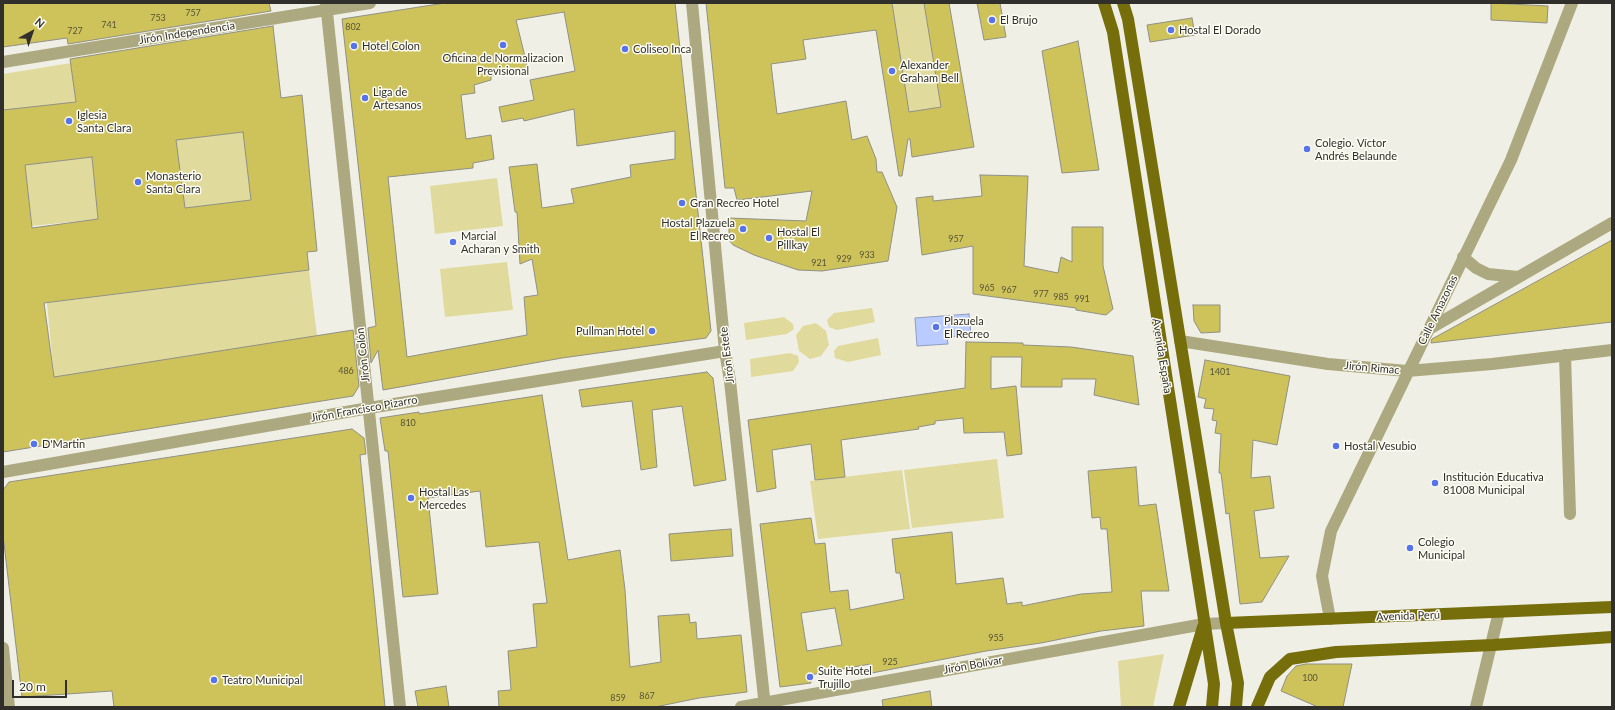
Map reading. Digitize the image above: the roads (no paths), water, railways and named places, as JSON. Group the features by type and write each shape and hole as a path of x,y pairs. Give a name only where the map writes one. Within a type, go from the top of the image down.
{"main road":[{"name":"Avenida España","path":"1104,3 1113,32 1204,624 1179,707"},
{"name":"Avenida España","path":"1123,3 1128,19 1226,623 1238,683 1236,707"},
{"name":"Avenida Perú","path":"1226,623 1612,607"},
{"path":"1204,624 1214,684 1212,707"},
{"path":"1257,707 1270,677 1290,659 1336,652 1493,645 1612,637"}],"street":[{"name":"Jirón Independencia","path":"3,62 327,7 370,3"},
{"name":"Jirón Estete","path":"692,3 725,351 730,381 765,705"},
{"name":"Calle Amazonas","path":"1330,619 1322,576 1331,531 1511,160 1572,3"},
{"name":"Jirón Colón","path":"327,7 400,707"},
{"path":"1429,329 1612,223"},
{"path":"1463,257 1476,268 1488,274 1519,277"},
{"name":"Jirón Rimac","path":"1180,340 1328,364 1408,371 1612,350"},
{"name":"Jirón Francisco Pizarro","path":"3,472 369,408 725,351"},
{"path":"1565,355 1570,514"},
{"path":"1476,707 1493,645 1499,612"},
{"name":"Avenida Perú","path":"1204,624 1226,623"},
{"name":"Jirón Bolívar","path":"741,707 765,705 1204,624"},
{"path":"3,648 9,707"}],"water":[{"path":"969,314 971,335 947,337 948,344 917,346 915,318"}],"place":[{"name":"El Brujo","path":"992,20"},
{"name":"Hostal El Dorado","path":"1171,30"},
{"name":"Oficina de Normalizacion Previsional","path":"503,45"},
{"name":"Hotel Colon","path":"354,46"},
{"name":"Coliseo Inca","path":"625,49"},
{"name":"Alexander Graham Bell","path":"892,71"},
{"name":"Liga de Artesanos","path":"365,98"},
{"name":"Iglesia Santa Clara","path":"69,121"},
{"name":"Colegio. Víctor Andrés Belaunde","path":"1307,149"},
{"name":"Monasterio Santa Clara","path":"138,182"},
{"name":"Gran Recreo Hotel","path":"682,203"},
{"name":"Hostal Plazuela El Recreo","path":"743,229"},
{"name":"Hostal El Pillkay","path":"769,238"},
{"name":"Marcial Acharan y Smith","path":"453,242"},
{"name":"Plazuela El Recreo","path":"936,327"},
{"name":"Pullman Hotel","path":"652,331"},
{"name":"D'Martin","path":"34,444"},
{"name":"Hostal Vesubio","path":"1336,446"},
{"name":"Institución Educativa 81008 Municipal","path":"1435,483"},
{"name":"Hostal Las Mercedes","path":"411,498"},
{"name":"Colegio Municipal","path":"1410,548"},
{"name":"Suite Hotel Trujillo","path":"810,677"},
{"name":"Teatro Municipal","path":"214,680"}]}
